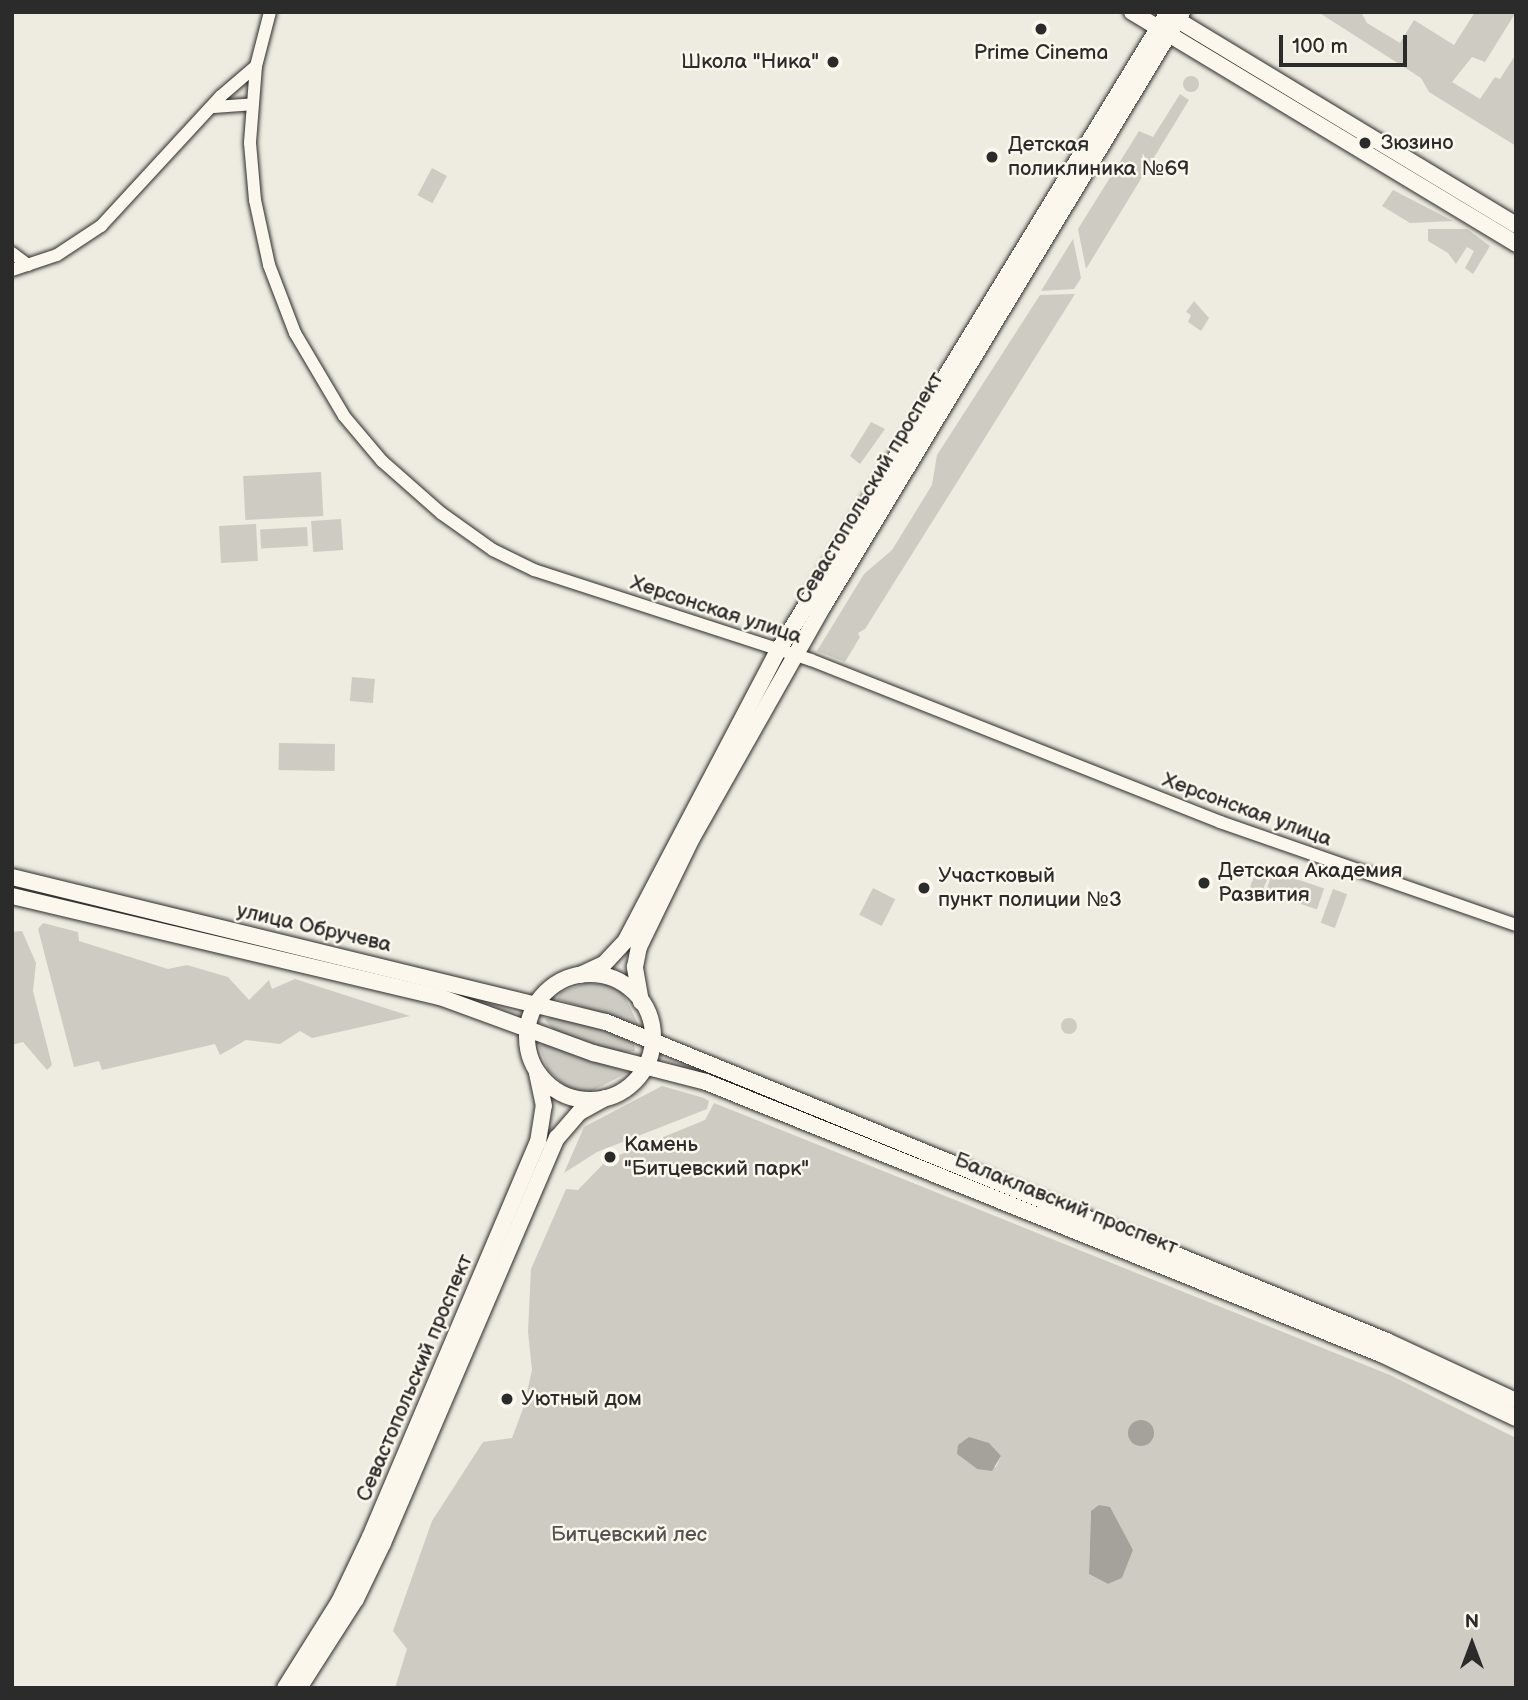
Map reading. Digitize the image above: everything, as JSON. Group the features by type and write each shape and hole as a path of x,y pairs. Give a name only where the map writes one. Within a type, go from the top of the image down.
{"main road":[{"path":"1132,12 1170,19 1516,225"},
{"path":"1170,19 1516,244"},
{"name":"Севастопольский проспект","path":"536,1003 558,982 604,964 626,940 786,653 1170,19"},
{"name":"Севастопольский проспект","path":"652,1040 635,967 649,925 786,653"},
{"name":"улица Обручева","path":"12,877 606,1022"},
{"name":"улица Обручева","path":"12,896 440,997 593,1053"},
{"path":"580,975 619,979 641,1002"},
{"path":"528,1029 536,1003"},
{"name":"Балаклавский проспект","path":"606,1022 1516,1401"},
{"name":"Севастопольский проспект","path":"285,1688 314,1646 370,1537 538,1142 544,1107 528,1029"},
{"path":"647,1066 652,1040"},
{"name":"Балаклавский проспект","path":"593,1053 706,1082 1384,1347 1516,1418"},
{"name":"Севастопольский проспект","path":"299,1688 356,1599 383,1543 557,1138 580,1112 630,1084 647,1066"},
{"path":"537,1072 561,1094 584,1100 605,1098"}],"street":[{"name":"Херсонская улица","path":"270,12 256,66 251,104 255,200 280,296 329,394 382,461 442,513 519,564 786,653 1220,822 1516,925"},
{"path":"12,270 57,256 101,226 209,109 256,66"},
{"path":"209,109 251,104"},
{"path":"12,253 28,265"}],"green space":[{"path":"1318,12 1361,12 1367,23 1400,43 1414,20 1454,45 1475,12 1516,12 1485,62 1472,57 1452,82 1480,99 1495,77 1500,79 1516,54 1516,146 1429,92 1421,78"},
{"path":"1191,76 1199,84 1191,92 1183,84"},
{"path":"1180,94 1189,100 1086,269 1078,229 1139,131 1153,137"},
{"path":"432,168 447,176 432,203 417,195"},
{"path":"1393,190 1453,221 1410,223 1382,206"},
{"path":"1428,229 1467,229 1490,246 1473,274 1465,268 1474,251 1467,247 1456,264 1448,253 1428,241"},
{"path":"1073,239 1081,278 1074,289 1041,291"},
{"path":"1075,294 865,629 858,633 860,637 845,662 817,651 864,574 892,550 932,485 937,455 1040,295"},
{"path":"1194,301 1209,318 1201,331 1188,322 1191,315 1186,312"},
{"path":"871,422 885,429 860,464 850,456"},
{"path":"321,472 323,516 245,520 243,476"},
{"path":"341,519 343,550 313,552 311,521"},
{"path":"256,524 258,561 221,563 219,526"},
{"path":"307,527 308,546 261,548 260,529"},
{"path":"352,677 375,679 373,703 350,701"},
{"path":"279,743 335,744 335,771 279,770"},
{"path":"1260,863 1272,868 1262,892 1250,887"},
{"path":"1273,871 1324,889 1317,909 1266,892"},
{"path":"873,888 895,899 882,926 859,915"},
{"path":"1333,889 1347,894 1335,928 1321,923"},
{"path":"43,923 78,932 79,941 168,969 187,965 228,977 249,1000 269,980 272,989 295,979 410,1016 312,1038 300,1031 280,1044 246,1040 220,1055 215,1044 102,1070 99,1061 74,1067 38,929"},
{"path":"22,931 36,963 33,991 52,1065 47,1070 23,1042 12,1045 12,932"},
{"path":"586,983 607,985 623,993 639,1026 557,999 561,992"},
{"path":"555,1015 620,1036 634,1043 635,1051 619,1053 555,1031 545,1020"},
{"path":"1066,1018 1072,1018 1077,1026 1075,1032 1066,1034 1061,1029 1061,1023"},
{"path":"543,1043 629,1072 590,1092 569,1090 548,1070 539,1046"},
{"path":"662,1086 704,1098 709,1101 707,1109 597,1152 564,1173 584,1127"},
{"name":"Битцевский лес","path":"714,1103 1390,1375 1516,1438 1516,1688 395,1688 407,1649 393,1631 432,1521 483,1442 512,1438 524,1406 532,1370 528,1332 531,1269 566,1189 578,1190 607,1160 705,1120","holes":["957,1454 1001,1456 996,1467 977,1469","1091,1511 1133,1549 1122,1578 1108,1584 1089,1574"]}],"shaded area":[{"path":"1141,1420 1150,1424 1154,1433 1150,1442 1141,1446 1132,1442 1128,1433 1132,1424"},
{"path":"969,1437 989,1443 1001,1456 992,1471 977,1469 957,1454 958,1445"},
{"path":"1099,1505 1110,1507 1133,1550 1122,1578 1108,1584 1089,1574 1091,1511"}],"place":[{"name":"Prime Cinema","path":"1041,29"},
{"name":"Школа \"Ника\"","path":"833,62"},
{"name":"Зюзино","path":"1365,143"},
{"name":"Детская поликлиника №69","path":"992,157"},
{"name":"Детская Академия Развития","path":"1204,883"},
{"name":"Участковый пункт полиции №3","path":"924,888"},
{"name":"Камень \"Битцевский парк\"","path":"610,1157"},
{"name":"Уютный дом","path":"507,1399"}]}
